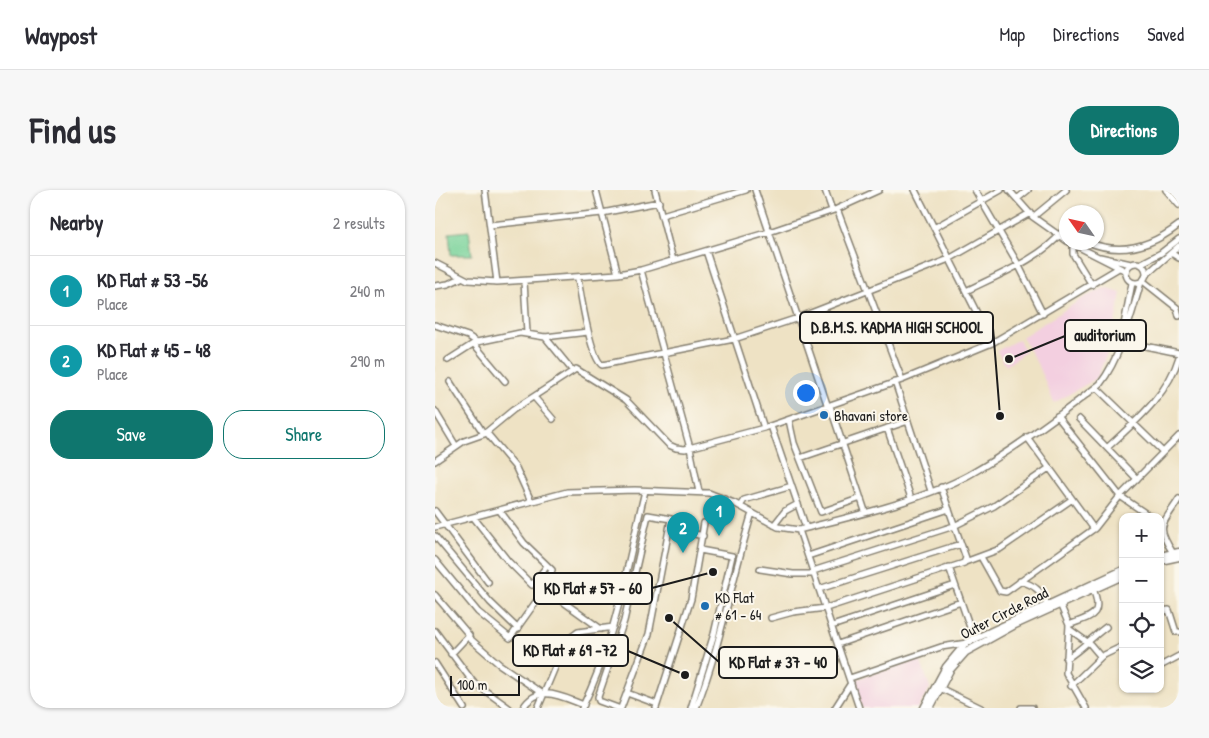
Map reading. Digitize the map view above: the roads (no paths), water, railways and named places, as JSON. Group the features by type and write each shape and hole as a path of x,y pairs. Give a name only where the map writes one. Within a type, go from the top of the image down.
{"main road":[{"path":"1164,556 1177,557"},
{"path":"1164,560 1177,557"},
{"name":"Outer Circle Road","path":"930,708 957,660 974,643 1047,604 1119,572"},
{"name":"Outer Circle Road","path":"924,708 946,667 966,643 974,643 1119,578"}],"street":[{"path":"485,190 497,282"},
{"path":"596,190 618,274"},
{"path":"655,190 673,260"},
{"path":"662,215 713,202 746,190"},
{"path":"755,190 797,318 843,443 865,511"},
{"path":"825,190 835,209 903,380"},
{"path":"435,263 461,278 497,282 618,274 641,270 769,232 835,209 879,190"},
{"path":"915,190 992,343"},
{"path":"975,190 1018,264 1043,314"},
{"path":"934,228 1001,190"},
{"path":"966,291 1018,264 1054,242 1059,236 1031,215 1009,190"},
{"path":"1017,199 1028,190"},
{"path":"578,278 588,332 597,361 602,365 734,339 868,292 949,258 1031,215 1066,190"},
{"path":"1166,190 1179,205"},
{"path":"490,225 602,213 659,202"},
{"path":"1104,247 1137,247 1153,242 1179,225"},
{"path":"1100,257 1131,264 1140,264 1161,253 1179,239"},
{"path":"1121,339 1127,328 1146,275 1179,246"},
{"path":"1072,250 1092,285"},
{"path":"1085,250 1100,257 1117,269 1126,272"},
{"path":"706,251 764,428"},
{"path":"1171,253 1179,258"},
{"path":"1131,264 1126,272 1128,280 1132,283 1142,282 1177,308 1179,316"},
{"path":"1140,264 1146,270 1146,275"},
{"path":"435,461 456,446 485,433 572,370 581,370 627,400 672,447 681,450 764,428 903,380 992,343 1117,269"},
{"path":"641,270 690,448 699,492"},
{"path":"435,286 448,284 461,278"},
{"path":"524,281 527,333"},
{"path":"435,527 567,492 645,491 709,493 740,506 774,525 790,530 799,530 931,491 968,475 1027,437 1096,387 1111,368 1121,339 1132,283"},
{"path":"436,327 468,336 476,343 505,381"},
{"path":"448,360 476,343 527,333 545,337 588,332"},
{"path":"545,337 572,370"},
{"path":"1121,339 1179,353"},
{"path":"1107,448 1134,424 1169,383 1179,357"},
{"path":"450,382 485,433 516,468 531,501"},
{"path":"895,382 931,491"},
{"path":"1096,387 1163,452"},
{"path":"534,397 553,419"},
{"path":"435,411 456,446"},
{"path":"1057,416 1120,496 1145,513"},
{"path":"1079,419 1137,479"},
{"path":"789,420 800,458 821,512 861,498"},
{"path":"800,458 908,421"},
{"path":"771,426 806,528"},
{"path":"887,428 911,498"},
{"path":"981,557 1001,593 1093,529 1120,496 1179,436"},
{"path":"1027,437 1093,529"},
{"path":"760,569 793,574 814,572 954,526 994,506 1049,468"},
{"path":"740,506 744,500 792,486"},
{"path":"941,487 961,544 965,562"},
{"path":"523,708 532,696 543,694 564,698 583,707 594,684 613,627 645,491"},
{"path":"1164,519 1179,499"},
{"path":"771,618 793,612 826,608 981,557 1017,538 1071,500"},
{"path":"774,525 785,511 798,504"},
{"path":"808,556 949,509"},
{"path":"435,511 488,582"},
{"path":"435,560 490,623 510,638 545,589 544,587 553,572 524,543 500,511"},
{"path":"697,708 721,634 736,567 752,513"},
{"path":"648,514 671,519 670,528 649,634 627,692 620,708 599,701 597,697 623,621 648,514"},
{"path":"474,518 508,561 531,585 547,566"},
{"path":"627,692 657,706 691,599 704,523"},
{"path":"670,528 703,536"},
{"path":"799,530 859,708"},
{"path":"435,536 490,602 518,629"},
{"path":"1164,537 1177,557"},
{"path":"819,588 961,544"},
{"path":"691,708 714,634 732,556 700,550"},
{"path":"949,567 974,643"},
{"path":"1020,581 1032,584 1042,592 1047,604"},
{"path":"832,626 955,585"},
{"path":"545,589 601,629"},
{"path":"1069,627 1088,617 1097,608 1099,604 1093,589"},
{"path":"435,595 468,637 499,664 543,694"},
{"path":"838,644 961,602"},
{"path":"1060,604 1069,627 1066,673 1071,686 1086,708"},
{"path":"1164,611 1169,610 1176,632 1179,632"},
{"path":"1066,659 1079,651 1086,642 1106,626"},
{"path":"539,708 543,694 566,641 578,632 613,627"},
{"path":"1069,627 1092,646 1101,657"},
{"path":"435,631 473,682 509,708"},
{"path":"451,654 468,637"},
{"path":"835,708 850,681 941,646 966,643"},
{"path":"1071,686 1101,657 1119,648"},
{"path":"1164,664 1179,656"},
{"path":"435,662 464,708"},
{"path":"940,688 981,708"},
{"path":"1021,708 1032,708"}],"place":[{"name":"auditorium","path":"1009,359"},
{"name":"Bhavani store","path":"824,415"},
{"name":"D.B.M.S. KADMA HIGH SCHOOL","path":"1000,416"},
{"name":"KD Flat # 53 -56","path":"719,536"},
{"name":"KD Flat # 45 - 48","path":"683,553"},
{"name":"KD Flat # 57 - 60","path":"713,572"},
{"name":"KD Flat # 61 - 64","path":"705,606"},
{"name":"KD Flat # 37 - 40","path":"669,618"},
{"name":"KD Flat # 69 -72","path":"685,675"}]}
